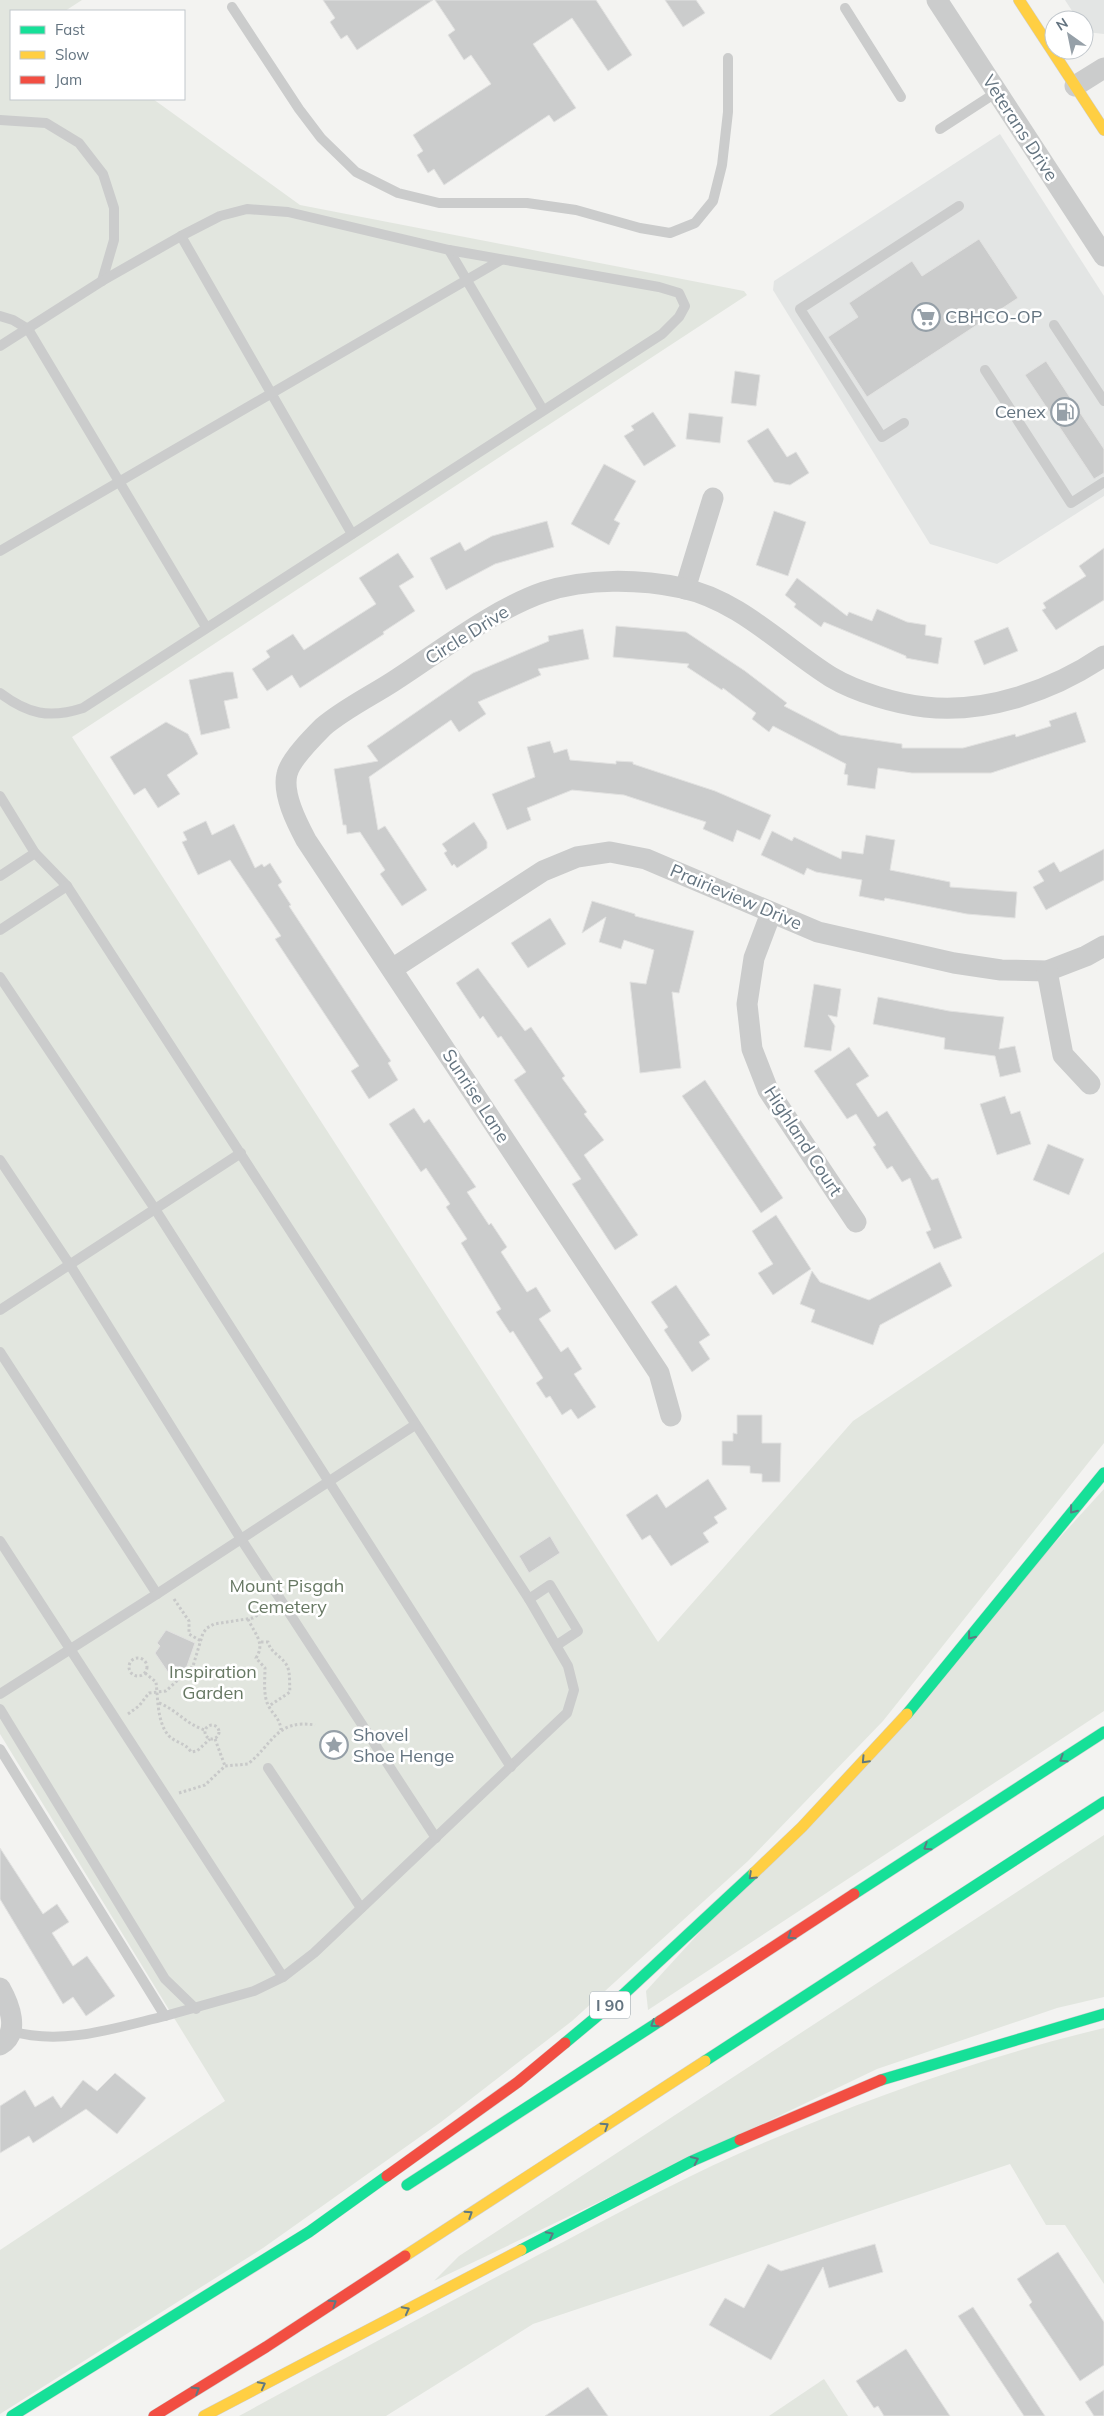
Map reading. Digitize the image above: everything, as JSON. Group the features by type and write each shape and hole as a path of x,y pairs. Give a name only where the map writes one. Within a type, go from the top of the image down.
{"main road":[{"path":"1018,0 1104,130"},
{"name":"I 90","path":"12,2416 317,2226 518,2082 624,1993 711,1916 802,1827 906,1716 1104,1472"},
{"name":"I 90","path":"398,2191 1104,1732"},
{"path":"154,2416 266,2347 1104,1802"},
{"path":"204,2416 692,2161 867,2084 1061,2024 1104,2014"},
{"path":"30,2416 112,2368"}],"street":[{"name":"Veterans Drive","path":"937,0 1104,256"},
{"path":"1075,86 1104,68"},
{"path":"685,589 713,498"},
{"name":"Circle Drive","path":"286,774 301,752 324,726 497,615 544,592 597,583 642,581 685,589 724,603 833,678 882,698 926,707 966,707 1022,696 1084,670 1104,656"},
{"name":"Sunrise Lane","path":"286,774 290,808 306,840 659,1372 670,1416"},
{"name":"Prairieview Drive","path":"392,969 543,871 577,857 610,852 646,859 818,932 879,948 1001,970 1047,971 1086,956 1104,946"},
{"name":"Highland Court","path":"771,913 754,958 746,1004 752,1049 768,1090 856,1222"},
{"path":"1047,971 1063,1055 1090,1084"},
{"path":"0,1988 11,2010 6,2038"}],"lane":[{"path":"232,7 299,109 321,138 356,172 398,193 440,202 527,204 576,210 640,228 670,233 695,223 713,201 722,165 728,112 728,58"},
{"path":"845,8 901,97"},
{"path":"940,129 997,92"},
{"path":"0,120 46,123 79,143 103,174 114,208 114,240 102,281"},
{"path":"904,423 882,437 800,309 959,206"},
{"path":"0,346 102,281 181,236 220,216 247,209 288,212 449,250 659,287 678,293 685,306 679,317 662,334 83,708 61,715 32,712 0,693"},
{"path":"181,236 352,534"},
{"path":"449,250 543,410"},
{"path":"0,551 502,260"},
{"path":"0,316 13,320 28,329 120,480 206,628"},
{"path":"1054,325 1104,401"},
{"path":"985,370 1071,503 1104,482"},
{"path":"0,796 35,854 67,886 529,1599 568,1666 574,1690 567,1713 314,1953 283,1978 254,1991 196,2009 78,2036 6,2038"},
{"path":"0,876 35,854"},
{"path":"0,930 67,886"},
{"path":"0,977 155,1209 328,1483 511,1767"},
{"path":"0,1310 241,1153"},
{"path":"0,1160 70,1265 241,1539 436,1838"},
{"path":"0,1352 157,1594"},
{"path":"0,1694 167,1588 415,1425"},
{"path":"0,1541 283,1978"},
{"path":"529,1599 550,1585 578,1630 557,1645"},
{"path":"0,1709 165,1979 196,2009"},
{"path":"0,1749 165,2016"},
{"path":"268,1768 361,1908"}],"path":[{"path":"167,1588 189,1621 189,1634 201,1640"},
{"path":"117,1721 139,1706 149,1693 166,1691 193,1666 207,1628 248,1619 281,1600"},
{"path":"248,1619 261,1642 260,1652 256,1658 265,1668 266,1696 269,1706 280,1720 281,1730"},
{"path":"261,1642 268,1642 270,1650 286,1663 289,1671 290,1692 269,1706"},
{"path":"134,1659 144,1660 147,1665 145,1673 137,1676 131,1672 129,1667 134,1659"},
{"path":"145,1673 156,1682 159,1703 158,1711 169,1735 188,1746 191,1752 197,1751 219,1734 217,1727 210,1725 205,1730"},
{"path":"159,1703 177,1712 188,1724 205,1730"},
{"path":"168,1800 179,1793 205,1785 225,1766 248,1764 281,1730 293,1725 315,1725"},
{"path":"205,1730 206,1737 213,1739"},
{"path":"213,1739 225,1766"}],"shaded area":[{"path":"1065,0 1104,0 1104,34 1094,33 1094,10 1072,10"},
{"path":"1000,134 1104,296 1104,496 997,564 930,544 773,290 774,281"}],"green space":[{"name":"Mount Pisgah Cemetery","path":"0,0 82,0 67,10 10,10 10,100 154,100 300,205 744,291 747,295 72,737 658,1642 853,1421 1104,1252 1104,1443 883,1721 748,1861 572,2021 441,2122 263,2248 0,2414 0,2250 225,2101 0,1734"},
{"path":"1104,1489 1104,1711 648,2010 646,1991"},
{"path":"1104,1835 1104,1997 1057,2008 877,2069 434,2281 459,2256"},
{"path":"1104,2028 1104,2284 1065,2225 1046,2225 1010,2164 533,2324 386,2416 239,2416 538,2255 662,2190 738,2154 873,2099 964,2067"},
{"path":"824,2379 848,2416 769,2416"}],"building":[{"path":"323,0 433,0 357,50 347,35 341,39 330,22 335,18"},
{"path":"435,0 596,0 632,55 608,71 572,18 533,44 576,108 554,122 549,115 444,185 434,169 428,173 417,155 423,151 413,135 491,84 471,55 464,60 448,35 455,30"},
{"path":"665,0 696,0 705,13 683,27"},
{"path":"979,239 1018,298 867,397 828,337 858,317 849,303 912,261 922,276"},
{"name":"Cenex","path":"1046,361 1104,449 1104,473 1094,479 1025,375"},
{"path":"735,371 760,375 756,406 731,403"},
{"path":"653,412 676,446 644,466 624,436 634,430 631,426"},
{"path":"689,413 723,417 720,443 686,439"},
{"path":"768,428 787,457 796,452 809,473 790,485 774,482 747,441"},
{"path":"604,464 636,481 614,520 620,523 609,545 571,524"},
{"path":"774,511 806,522 788,576 756,565"},
{"path":"547,521 554,547 495,564 446,590 430,558 460,542 465,551 492,536"},
{"path":"1104,548 1104,600 1056,630 1042,610 1046,608 1043,603 1086,576 1079,566"},
{"path":"398,553 414,577 399,586 415,611 383,632 384,634 300,688 292,675 267,691 252,669 270,657 266,651 293,634 304,650 376,604 359,578"},
{"path":"797,578 847,616 849,612 872,621 877,609 907,622 926,625 925,635 942,638 938,664 906,658 906,656 824,622 821,627 794,607 796,604 785,595"},
{"path":"616,626 686,632 745,671 787,703 784,706 840,735 902,744 902,748 963,748 1015,734 1016,737 1051,726 1049,721 1076,712 1086,742 991,773 912,773 878,768 875,789 847,785 848,775 844,774 846,764 773,726 769,732 752,719 756,713 723,688 722,690 687,667 689,664 613,657"},
{"path":"1008,627 1018,651 984,665 974,641"},
{"path":"583,629 589,659 538,669 541,675 478,702 486,714 459,732 451,720 369,777 378,830 385,826 427,890 402,906 380,874 385,870 360,832 347,834 346,825 343,825 334,769 378,761 367,746 473,673 549,641 548,636"},
{"path":"233,672 238,698 224,701 230,728 201,735 189,680"},
{"path":"166,722 188,734 198,754 167,775 180,794 158,808 145,788 134,795 110,757"},
{"path":"550,741 554,753 567,749 570,760 616,764 616,761 633,762 633,764 715,791 771,815 760,840 737,830 733,842 703,829 706,822 624,795 572,790 527,808 531,820 507,830 492,794 535,777 527,747"},
{"path":"206,821 212,835 234,824 255,868 262,864 264,867 270,863 282,882 278,885 291,905 289,906 391,1061 388,1063 398,1080 369,1099 351,1071 359,1066 275,939 281,936 230,860 198,875 182,842 187,840 183,832"},
{"path":"474,822 487,842 487,848 457,868 454,864 452,866 444,853 447,851 442,844"},
{"path":"772,831 792,841 794,837 841,859 842,851 863,854 866,835 895,840 890,870 950,882 950,887 1017,892 1015,918 967,914 885,898 884,901 859,896 862,880 816,872 807,868 804,875 761,855"},
{"path":"1104,849 1104,880 1046,910 1033,887 1044,881 1038,871 1054,862 1060,872"},
{"path":"592,901 635,914 635,916 694,931 679,993 672,992 681,1068 640,1073 630,982 646,984 654,950 624,940 621,949 599,942 606,917 582,933"},
{"path":"550,918 566,944 528,968 511,943"},
{"path":"478,968 525,1031 531,1027 565,1076 562,1078 587,1112 584,1114 604,1140 584,1155 638,1235 615,1250 572,1184 581,1179 514,1080 526,1072 501,1036 498,1038 483,1016 480,1019 456,983"},
{"path":"814,984 841,989 837,1017 828,1015 835,1026 831,1051 804,1047"},
{"path":"878,997 949,1011 1004,1017 999,1049 1015,1046 1021,1072 1000,1077 995,1056 944,1049 945,1038 873,1024"},
{"path":"849,1047 869,1076 856,1084 878,1117 887,1111 932,1180 938,1178 962,1238 934,1249 926,1232 931,1230 910,1178 902,1182 892,1166 887,1169 873,1147 876,1145 856,1114 847,1119 814,1071"},
{"path":"705,1080 783,1198 761,1213 682,1096"},
{"path":"1005,1096 1011,1114 1020,1111 1031,1144 997,1155 980,1104"},
{"path":"414,1108 424,1123 429,1119 476,1187 467,1192 489,1225 491,1223 507,1247 501,1252 527,1292 536,1287 551,1311 539,1319 561,1352 568,1347 582,1369 574,1374 596,1407 578,1419 571,1409 562,1415 550,1396 546,1398 536,1383 543,1378 513,1331 510,1333 496,1312 501,1309 461,1243 467,1239 446,1207 450,1204 426,1168 421,1172 389,1124"},
{"path":"1048,1144 1084,1159 1069,1195 1033,1180"},
{"path":"776,1215 811,1269 773,1295 758,1273 773,1264 752,1231"},
{"path":"940,1262 952,1286 880,1325 873,1345 811,1322 815,1310 800,1304 812,1271 820,1282 869,1300"},
{"path":"676,1285 710,1335 699,1342 710,1359 692,1372 664,1330 668,1327 651,1302"},
{"path":"737,1415 762,1415 762,1443 781,1443 780,1482 762,1482 762,1474 750,1473 750,1466 722,1465 722,1441 733,1441 733,1433 737,1434"},
{"path":"708,1479 727,1509 714,1517 718,1523 703,1533 709,1542 671,1566 650,1535 642,1540 626,1515 657,1494 666,1508"},
{"path":"550,1536 560,1553 529,1573 519,1556"},
{"path":"166,1630 195,1643 187,1666 172,1678 155,1653 160,1646 157,1643"},
{"path":"0,1848 43,1914 57,1904 69,1922 52,1933 73,1966 87,1956 115,1996 86,2016 73,1997 63,2004 0,1899"},
{"path":"115,2073 146,2098 117,2134 86,2109 33,2143 29,2136 0,2153 0,2106 25,2090 35,2107 53,2096 61,2108 83,2080 97,2091"},
{"path":"875,2244 883,2272 829,2288 823,2267 771,2360 709,2325 725,2298 744,2308 768,2264 781,2271"},
{"path":"1058,2252 1104,2322 1104,2365 1080,2381 1029,2305 1032,2302 1017,2279"},
{"path":"973,2307 1045,2416 1024,2416 958,2316"},
{"path":"906,2349 950,2416 884,2416 878,2406 874,2408 856,2381"},
{"path":"588,2387 608,2416 545,2416"},
{"path":"1104,2390 1104,2416 1094,2416 1085,2402"}],"traffic: fast":[{"path":"907,1714 1104,1473"},
{"path":"854,1894 1104,1732"},
{"path":"705,2061 1104,1802"},
{"path":"565,2043 625,1993 754,1873"},
{"path":"881,2080 1104,2014"},
{"path":"407,2185 660,2021"},
{"path":"521,2250 692,2161 740,2140"},
{"path":"12,2416 309,2232 387,2176"}],"traffic: slow":[{"path":"1019,0 1104,130"},
{"path":"754,1873 802,1827 907,1714"},
{"path":"405,2256 705,2061"},
{"path":"204,2416 521,2250"}],"traffic: jam":[{"path":"660,2021 854,1894"},
{"path":"387,2176 518,2082 565,2043"},
{"path":"740,2140 881,2080"},
{"path":"154,2416 266,2347 405,2256"}],"place":[{"name":"CBHCO-OP","path":"926,317"},
{"name":"Cenex","path":"1065,412"},
{"name":"Shovel Shoe Henge","path":"334,1745"}],"park label":[{"name":"Inspiration Garden","path":"213,1682"}]}
